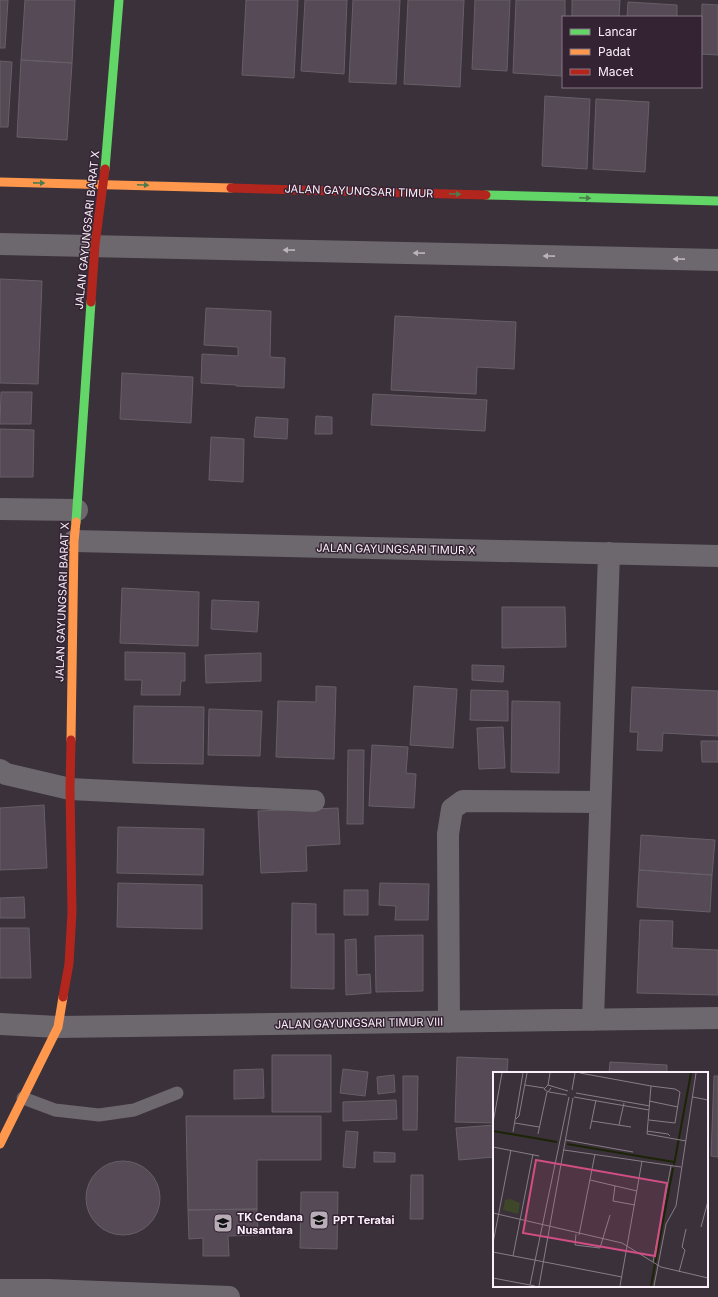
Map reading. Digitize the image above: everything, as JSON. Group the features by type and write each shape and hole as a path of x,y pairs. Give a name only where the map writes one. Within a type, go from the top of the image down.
{"street":[{"name":"JALAN GAYUNGSARI BARAT X","path":"0,1144 58,1027 69,964 72,912 70,789 74,541 95,245 104,184 119,0"},
{"name":"JALAN GAYUNGSARI TIMUR","path":"0,182 718,201"},
{"path":"0,244 718,260"},
{"path":"0,509 77,510"},
{"name":"JALAN GAYUNGSARI TIMUR X","path":"74,541 718,556"},
{"path":"593,1020 609,554"},
{"path":"0,770 6,774 70,789 314,801"},
{"path":"449,1022 448,834 452,809 463,801 600,802"},
{"name":"JALAN GAYUNGSARI TIMUR VIII","path":"0,1024 58,1027 718,1018"},
{"path":"0,1290 49,1290 229,1297"}],"lane":[{"path":"23,1098 56,1110 98,1115 134,1110 177,1092"}],"building":[{"path":"0,0 8,0 5,48 0,48"},
{"path":"25,0 75,0 72,63 21,60"},
{"path":"246,0 298,0 294,78 242,75"},
{"path":"305,0 347,0 344,74 301,71"},
{"path":"353,0 400,0 396,84 349,82"},
{"path":"408,0 464,0 460,87 404,84"},
{"path":"475,0 510,0 507,71 472,69"},
{"path":"516,0 565,0 565,16 562,16 562,76 513,73"},
{"path":"572,0 620,0 619,16 572,16"},
{"path":"628,2 677,5 677,16 627,16"},
{"path":"702,4 718,5 718,55 702,54"},
{"path":"21,60 72,63 67,140 17,137"},
{"path":"0,61 12,62 8,127 0,127"},
{"path":"545,96 590,99 587,169 542,166"},
{"path":"596,99 649,102 645,172 593,169"},
{"path":"0,279 42,281 38,384 0,383"},
{"path":"206,308 271,311 270,357 285,358 284,388 201,383 202,354 238,356 238,347 204,345"},
{"path":"395,316 516,322 514,369 477,367 476,394 391,390"},
{"path":"122,373 193,377 191,423 120,419"},
{"path":"1,392 32,392 31,424 0,424"},
{"path":"373,394 487,400 485,431 371,425"},
{"path":"316,416 332,417 332,434 315,434"},
{"path":"256,417 288,419 287,439 254,437"},
{"path":"0,429 34,430 33,477 0,477"},
{"path":"211,437 244,439 243,482 209,480"},
{"path":"122,588 199,592 198,646 120,643"},
{"path":"212,600 259,602 257,632 211,629"},
{"path":"502,607 565,607 566,647 502,648"},
{"path":"125,652 185,653 185,681 181,681 180,695 141,695 142,680 125,680"},
{"path":"261,653 261,681 206,683 205,655"},
{"path":"472,665 504,666 503,682 472,680"},
{"path":"316,686 336,687 334,759 276,757 278,701 316,702"},
{"path":"414,686 457,689 453,748 410,745"},
{"path":"632,687 718,691 718,736 663,733 662,751 637,750 638,732 630,732"},
{"path":"471,690 508,691 508,721 470,720"},
{"path":"512,701 560,702 559,773 511,772"},
{"path":"134,706 204,707 203,764 133,763"},
{"path":"209,709 262,711 260,756 208,755"},
{"path":"503,727 505,768 479,769 477,728"},
{"path":"701,741 718,741 718,762 702,762"},
{"path":"372,745 408,747 406,773 416,774 414,808 369,806"},
{"path":"348,750 364,750 363,824 347,824"},
{"path":"44,805 47,868 0,870 0,808"},
{"path":"338,808 340,844 306,846 307,871 261,873 258,811"},
{"path":"118,827 204,829 203,875 117,873"},
{"path":"641,835 715,840 712,875 639,870"},
{"path":"639,870 712,875 710,912 637,907"},
{"path":"118,883 202,885 202,929 117,927"},
{"path":"380,883 429,884 428,920 395,920 396,906 379,905"},
{"path":"344,890 368,890 368,915 344,915"},
{"path":"24,897 25,918 0,918 0,898"},
{"path":"292,903 316,904 316,934 334,934 334,989 291,988"},
{"path":"640,920 673,921 672,948 718,950 718,995 637,993"},
{"path":"0,928 29,928 31,978 0,978"},
{"path":"423,935 423,991 376,992 375,936"},
{"path":"356,939 357,975 370,974 371,993 346,995 345,940"},
{"path":"272,1055 331,1055 331,1112 272,1112"},
{"path":"457,1057 508,1059 507,1072 493,1072 493,1123 455,1122"},
{"path":"610,1062 667,1065 667,1072 609,1072"},
{"path":"263,1069 264,1098 234,1099 234,1070"},
{"path":"343,1069 368,1072 365,1096 340,1093"},
{"path":"394,1075 395,1092 378,1094 377,1077"},
{"path":"403,1076 418,1076 417,1130 403,1130"},
{"path":"714,1076 718,1076 718,1157 711,1156"},
{"path":"396,1100 397,1119 343,1121 343,1102"},
{"path":"186,1116 321,1116 321,1160 257,1160 257,1209 188,1210"},
{"path":"493,1125 493,1157 459,1160 456,1128"},
{"path":"346,1131 358,1132 355,1168 343,1167"},
{"path":"374,1152 395,1153 395,1162 374,1162"},
{"path":"116,1161 130,1161 137,1163 150,1171 158,1184 160,1198 158,1212 150,1225 137,1233 130,1235 116,1235 109,1233 96,1225 88,1212 86,1205 86,1191 88,1184 96,1171 109,1163"},
{"path":"411,1175 423,1175 423,1219 410,1219"},
{"name":"PPT Teratai","path":"301,1192 338,1192 337,1249 300,1248"},
{"name":"TK Cendana Nusantara","path":"257,1209 258,1235 228,1236 229,1256 203,1256 203,1238 189,1239 188,1210"}],"traffic: fast":[{"path":"105,169 119,0"},
{"path":"486,195 718,201"},
{"path":"76,522 91,302"}],"traffic: slow":[{"path":"0,182 231,188"},
{"path":"71,740 74,541 76,522"},
{"path":"0,1144 58,1027 63,997"}],"traffic: jam":[{"path":"91,302 95,245 105,169"},
{"path":"231,188 486,195"},
{"path":"63,997 69,964 72,912 70,789 71,740"}],"place":[{"name":"PPT Teratai","path":"319,1220"},
{"name":"TK Cendana Nusantara","path":"223,1223"}]}
